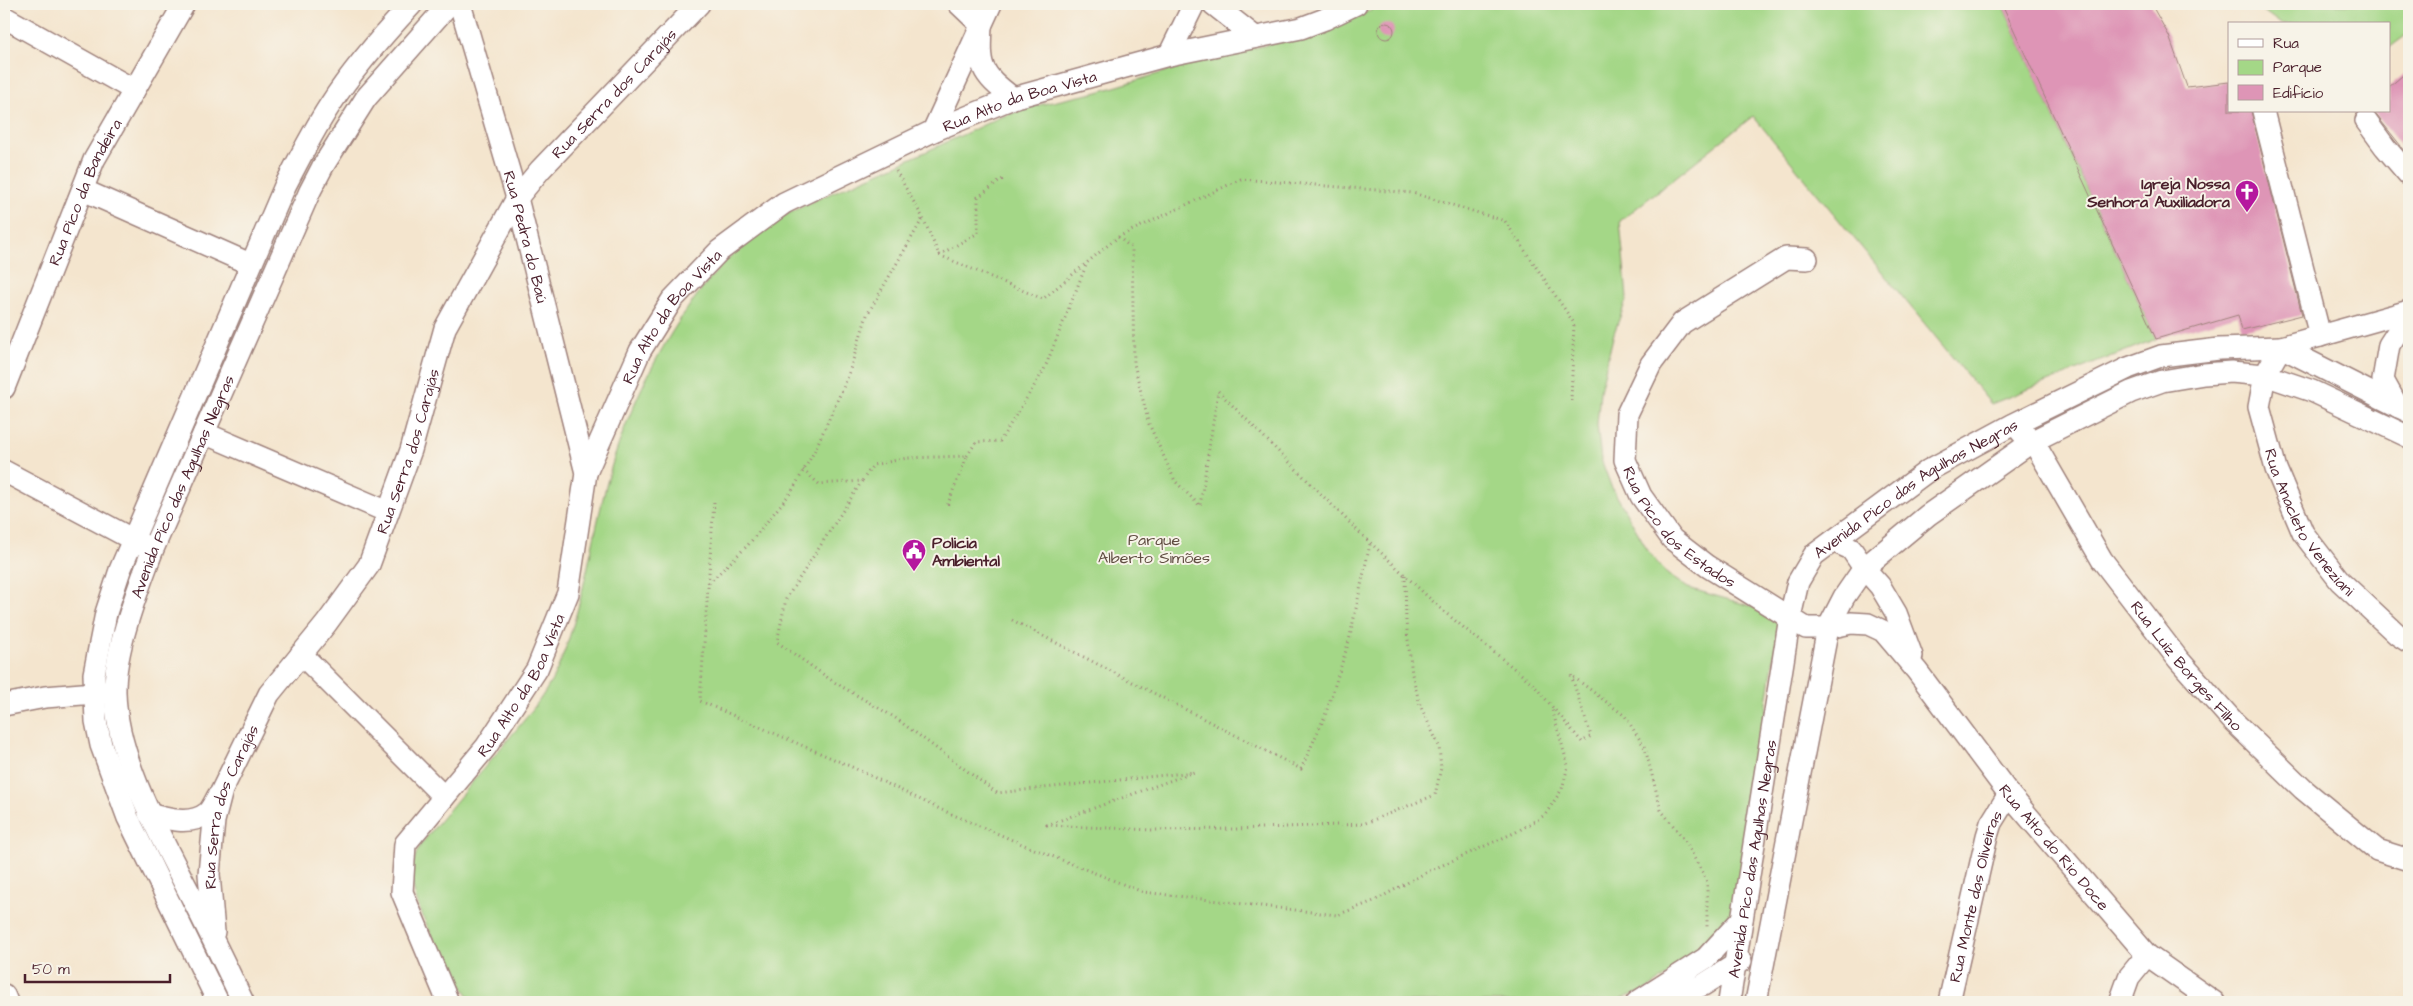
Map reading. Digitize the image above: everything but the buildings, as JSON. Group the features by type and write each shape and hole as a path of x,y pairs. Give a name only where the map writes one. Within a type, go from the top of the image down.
{"street":[{"name":"Rua Pico da Bandeira","path":"4,388 94,160 184,4"},
{"name":"Avenida Pico das Agulhas Negras","path":"218,1002 128,818 101,745 96,721 94,692 98,646 106,614 133,541 285,186 309,139 330,104 359,65 410,4"},
{"name":"Avenida Pico das Agulhas Negras","path":"243,1002 215,942 149,814 123,740 115,691 128,622 153,550 306,199 366,98 449,4"},
{"name":"Rua Pedra do Baú","path":"460,4 517,198 586,473"},
{"name":"Rua Serra dos Carajás","path":"215,942 209,874 214,822 222,790 270,694 369,565 411,450 445,328 517,198 540,170 699,4"},
{"path":"959,4 981,25 981,66 993,83 1013,98"},
{"path":"933,131 991,4"},
{"path":"1169,56 1194,4"},
{"path":"1213,4 1255,37"},
{"name":"Rua Alto da Boa Vista","path":"448,1002 402,892 405,844 486,747 537,669 568,593 586,473 640,351 672,300 718,251 762,217 784,203 933,131 1013,98 1169,56 1301,28 1325,20 1356,4"},
{"path":"4,17 134,90"},
{"path":"2263,112 2320,336"},
{"path":"2366,121 2409,176"},
{"path":"83,190 250,264"},
{"name":"Rua Pico dos Estados","path":"1807,258 1786,258 1682,323 1651,364 1627,414 1625,460 1641,496 1672,539 1707,566 1806,628 1828,628 1851,622 1868,624 1883,631 1917,671"},
{"name":"Avenida Pico das Agulhas Negras","path":"1729,1002 1790,618 1798,582 1814,555 1929,470 2012,425 2128,368 2161,356 2219,349 2281,347 2409,311"},
{"path":"2403,409 2383,380 2389,345 2400,328 2409,322"},
{"path":"2281,347 2403,409"},
{"name":"Rua Anacleto Veneziani","path":"2281,347 2265,375 2259,407 2276,469 2303,533 2340,581 2398,635 2409,642"},
{"name":"Avenida Pico das Agulhas Negras","path":"1756,1002 1828,628 1844,597 1864,568 1928,515 2033,441 2131,392 2162,381 2204,374 2231,372 2265,375 2312,391 2409,436"},
{"name":"Rua Luíz Borges Filho","path":"2012,425 2033,441 2102,560 2178,659 2220,706 2303,789 2377,850 2409,860"},
{"path":"204,433 388,512"},
{"path":"4,471 153,550"},
{"path":"1833,541 1851,549 1880,586 1896,613 1917,671"},
{"path":"301,654 444,798"},
{"name":"Rua Alto do Rio Doce","path":"1917,671 2009,794 2146,954 2214,1002"},
{"path":"4,690 45,697"},
{"path":"4,705 45,697 115,691"},
{"path":"149,814 169,820 189,820 207,813 222,790"},
{"name":"Rua Monte das Oliveiras","path":"1949,1002 1987,836 1991,823 2009,794"},
{"path":"1637,1002 1706,958 1742,919"},
{"path":"1662,1002 1704,985 1734,964 1765,953"},
{"path":"2120,1002 2129,977 2146,954"},
{"path":"4,995 7,1002"}],"path":[{"path":"886,154 923,218 939,255 1043,299 1118,237 1241,179 1412,193 1505,221 1574,323 1572,401"},
{"path":"939,255 978,233 978,197 1003,179"},
{"path":"708,583 748,545 792,491 847,378 867,315 923,218"},
{"path":"1118,237 1132,248 1134,364 1150,424 1175,481 1200,506 1218,391 1370,543 1442,610 1532,683 1582,742 1591,736 1571,675 1625,716 1645,748 1661,810 1686,842 1707,882 1706,958"},
{"path":"947,506 967,456 976,442 1000,441 1044,370 1087,262"},
{"path":"967,456 907,458 873,465 786,599 777,642 834,682 894,717 996,793 1194,772 1046,825 1160,830 1363,824 1435,795 1441,768 1439,746 1420,705 1412,674 1406,622 1405,575"},
{"path":"803,470 819,484 862,481"},
{"path":"714,502 700,701 852,767 942,810 1029,848 1143,892 1338,915 1374,900 1425,873 1516,832 1545,814 1562,789 1568,766 1551,706"},
{"path":"1012,620 1301,769 1325,716 1349,641 1370,543"}],"green space":[{"name":"Parque Alberto Simões","path":"1383,4 2002,4 2156,339 1991,404 1753,116 1620,221 1627,298 1614,333 1600,391 1597,425 1601,459 1611,486 1650,554 1667,574 1688,588 1765,610 1779,623 1735,916 1692,960 1644,991 1612,1002 473,1002 435,942 419,907 412,877 416,856 421,844 523,721 552,681 574,622 609,475 631,413 645,380 681,318 724,263 759,231 785,215 998,118 1034,106 1098,92 1207,59 1318,33 1339,26"},
{"path":"2254,4 2409,4 2409,33 2390,47 2390,22 2278,22"}],"place":[{"name":"Igreja Nossa Senhora Auxiliadora","path":"2247,213"},
{"name":"Policia Ambiental","path":"914,572"}]}
